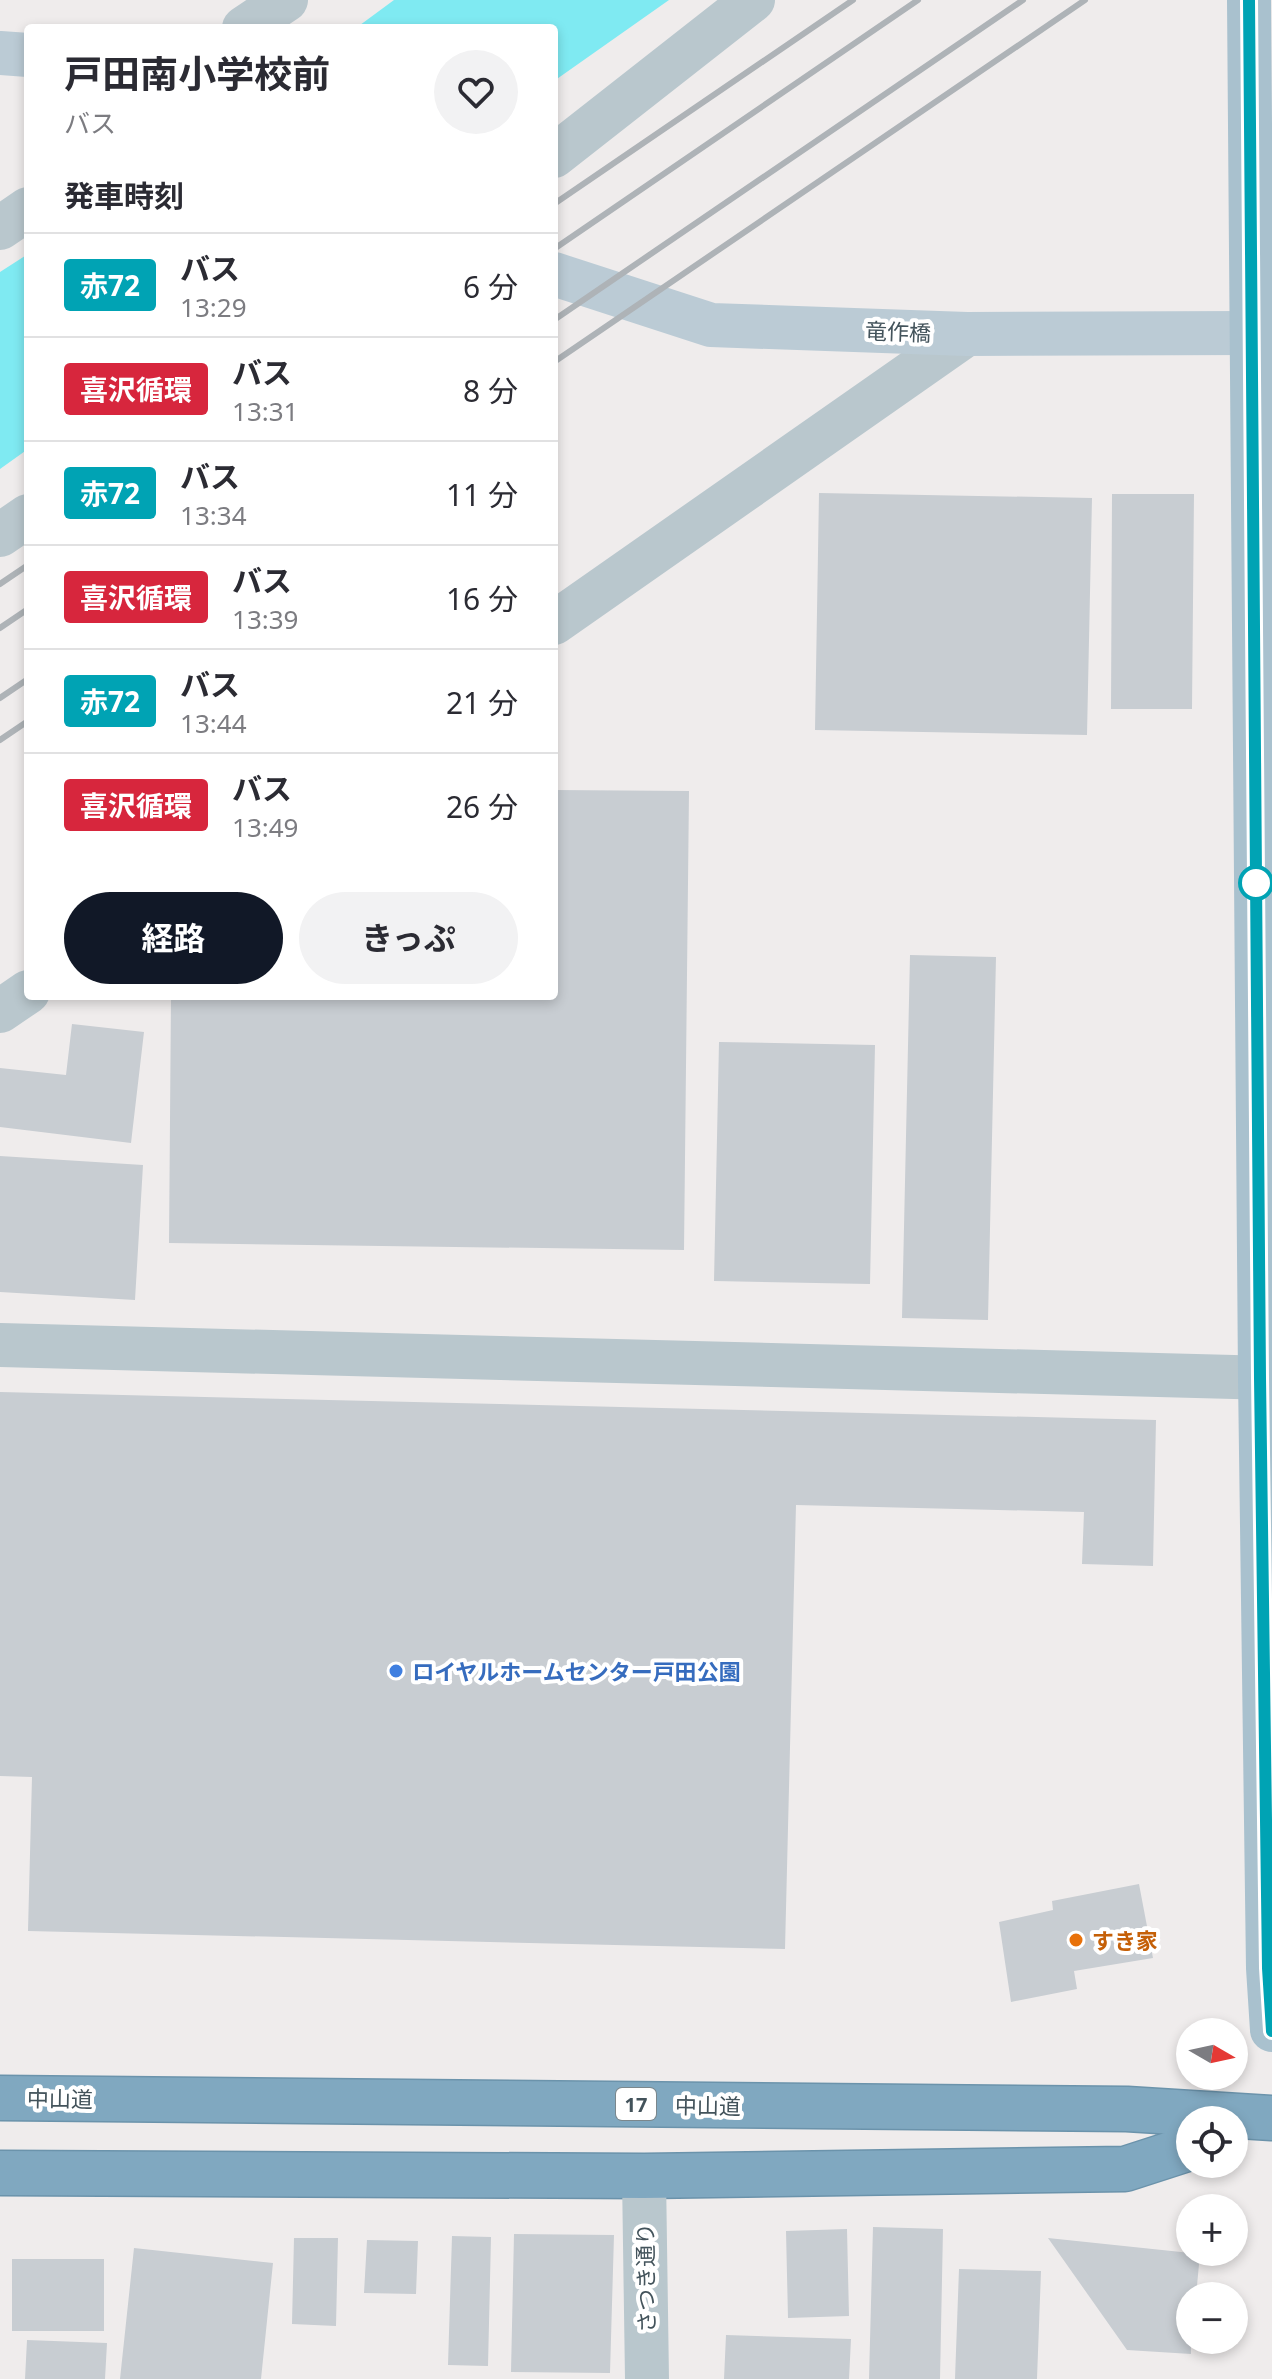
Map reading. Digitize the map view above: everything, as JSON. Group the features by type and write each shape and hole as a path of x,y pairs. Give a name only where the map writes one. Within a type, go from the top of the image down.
{"highway":[{"name":"中山道","path":"8,2095 1127,2109 1272,2119"},
{"name":"中山道","path":"1248,2128 1272,2119"},
{"path":"1,2173 644,2176 1125,2169 1176,2153"}],"main road":[{"path":"1249,0 1250,333 1264,748 1268,1968 1272,2030"}],"street":[{"path":"250,24 286,0"},
{"path":"558,153 753,0"},
{"path":"0,53 24,55"},
{"path":"0,228 24,212"},
{"name":"竜作橋","path":"558,275 711,325 967,334 1250,333"},
{"path":"558,620 967,334"},
{"path":"0,535 24,519"},
{"path":"0,1011 24,995"},
{"path":"0,1345 1266,1378"},
{"name":"さつき通り","path":"644,2176 647,2379"}],"water":[{"path":"394,0 669,0 558,78 558,24 361,24"},
{"path":"24,257 24,452 0,469 0,272"}],"building":[{"path":"819,493 1092,498 1087,735 815,730"},
{"path":"1112,494 1194,494 1192,709 1111,709"},
{"path":"558,790 689,791 684,1250 169,1243 171,1000 558,1000"},
{"path":"910,955 996,957 988,1320 902,1318"},
{"path":"72,1024 144,1032 131,1143 0,1127 0,1068 66,1075"},
{"path":"719,1042 875,1045 870,1284 714,1281"},
{"path":"0,1156 143,1165 135,1300 0,1292"},
{"name":"ロイヤルホームセンター戸田公園","path":"0,1392 1156,1420 1153,1566 1082,1564 1084,1512 796,1505 785,1949 28,1931 32,1777 0,1776"},
{"name":"すき家","path":"1139,1884 1153,1958 1074,1971 1077,1989 1011,2002 999,1922 1053,1910 1052,1901"},
{"path":"873,2227 943,2229 940,2379 869,2379"},
{"path":"847,2229 849,2316 788,2318 786,2231"},
{"path":"514,2234 614,2235 610,2373 511,2372"},
{"path":"452,2236 491,2237 488,2366 448,2365"},
{"path":"294,2238 338,2238 336,2326 292,2324"},
{"path":"1048,2238 1176,2251 1176,2266 1199,2266 1197,2282 1176,2282 1176,2353 1127,2350"},
{"path":"367,2240 418,2241 416,2294 364,2293"},
{"path":"134,2248 273,2263 261,2379 120,2379"},
{"path":"12,2259 104,2259 104,2331 12,2331"},
{"path":"959,2269 1041,2271 1037,2379 955,2379"},
{"path":"726,2335 851,2339 849,2379 724,2379"},
{"path":"27,2340 107,2343 105,2379 25,2379"}],"railway":[{"path":"558,201 853,0"},
{"path":"558,246 918,0"},
{"path":"558,317 1023,0"},
{"path":"558,359 1085,0"},
{"path":"0,584 24,568"},
{"path":"0,628 24,612"},
{"path":"0,698 24,682"},
{"path":"0,740 24,724"}],"bus line":[{"name":"赤72","path":"1249,0 1260,1378 1268,1968 1272,2031"}],"place":[{"name":"ロイヤルホームセンター戸田公園","path":"396,1671"},
{"name":"すき家","path":"1076,1940"}]}
